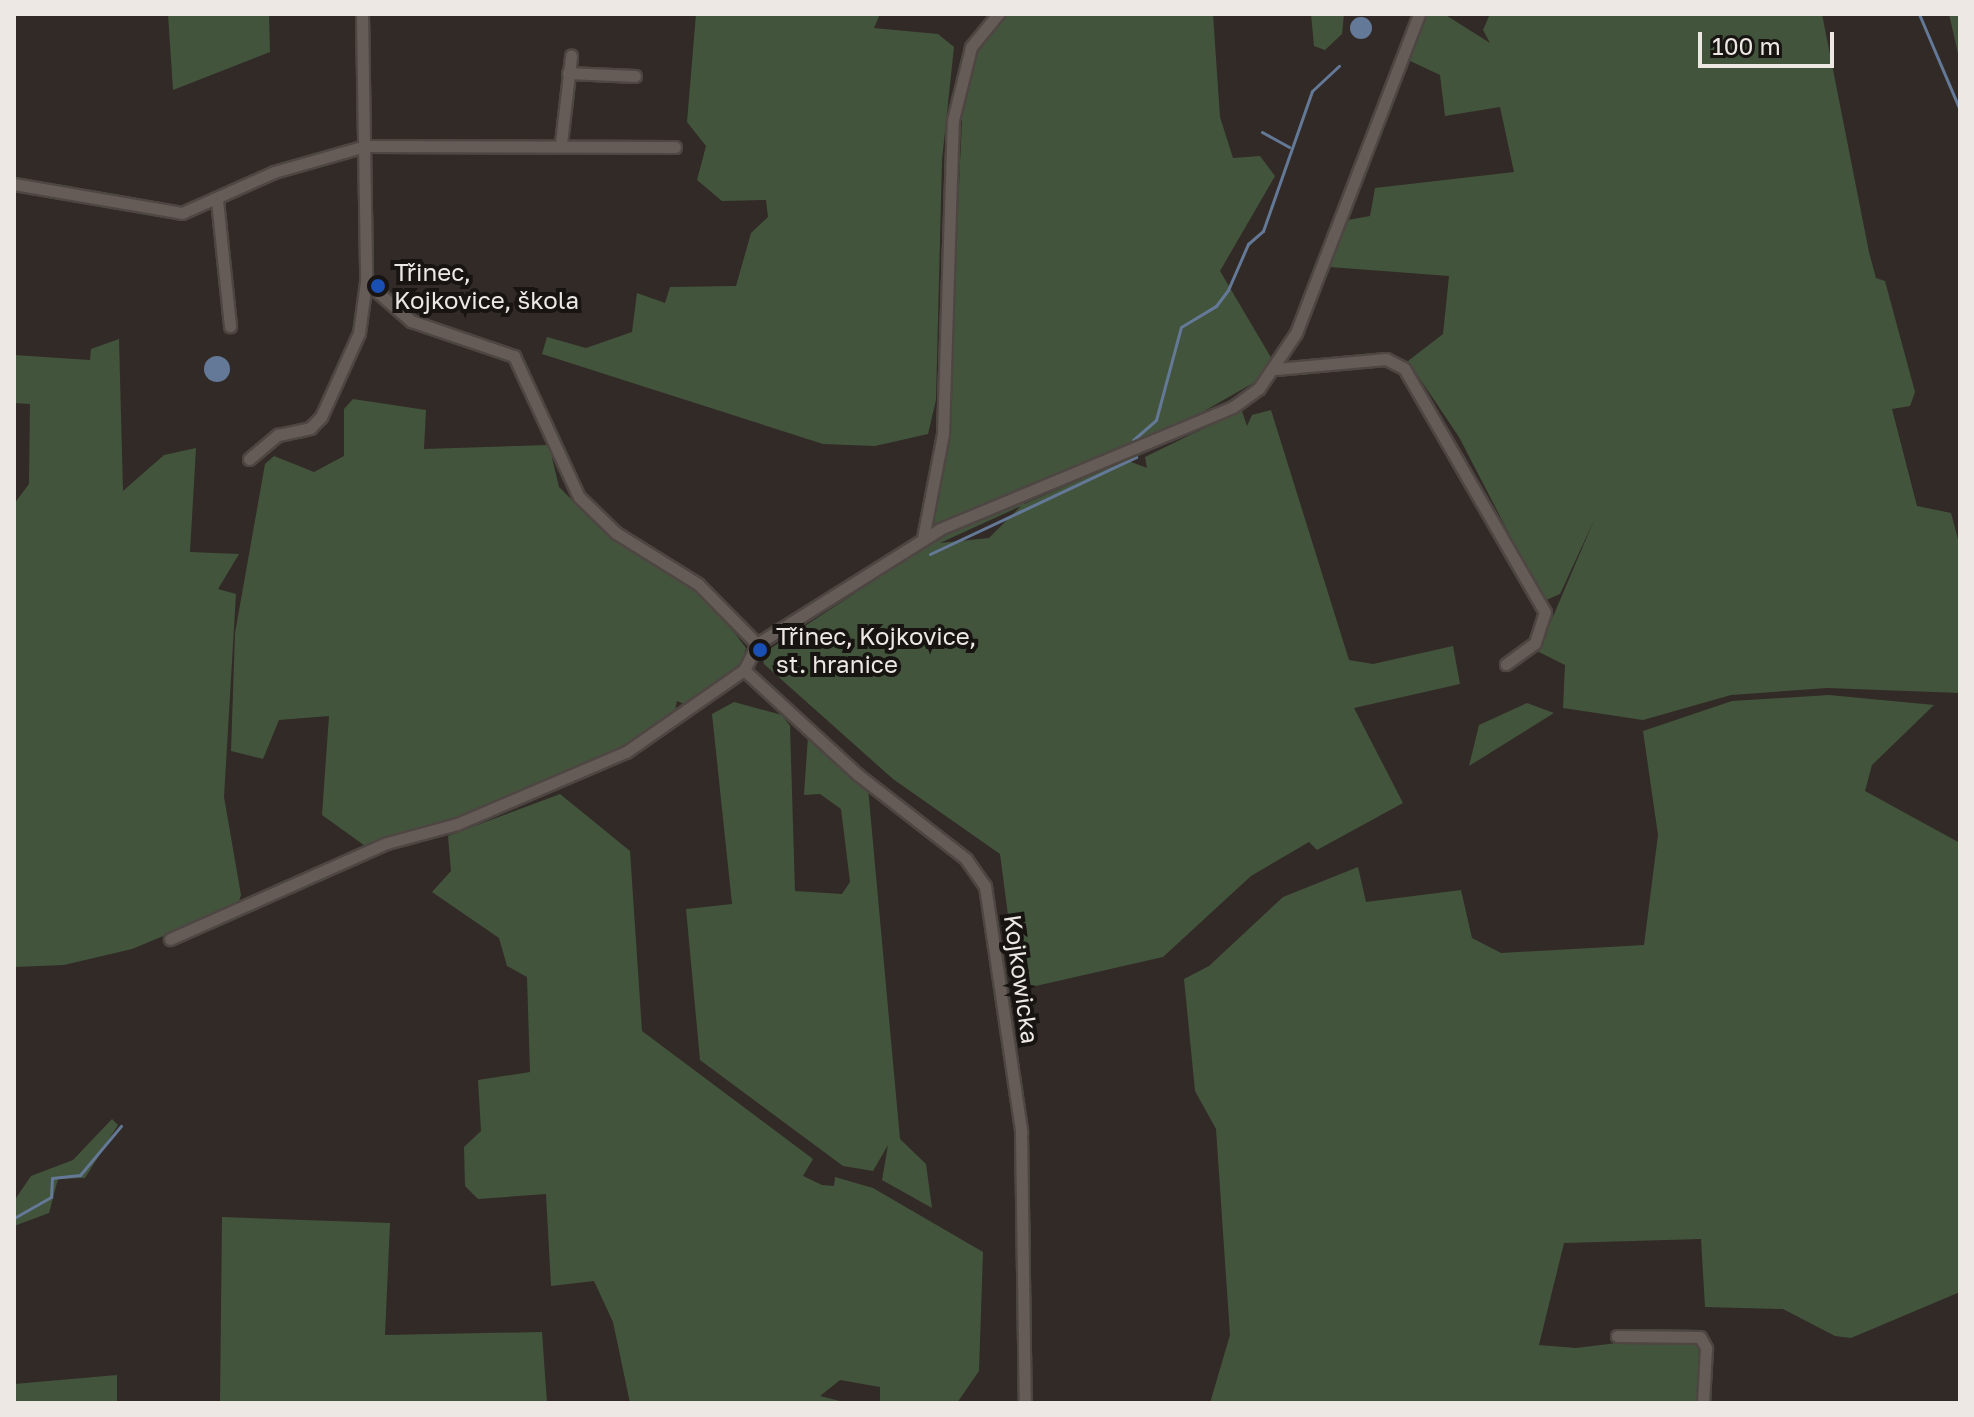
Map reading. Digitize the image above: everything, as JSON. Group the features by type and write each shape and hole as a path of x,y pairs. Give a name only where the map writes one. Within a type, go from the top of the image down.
{"street":[{"path":"249,459 278,435 310,428 321,417 359,333 366,282 362,14"},
{"path":"923,538 943,434 955,110 971,47 998,14"},
{"path":"170,939 387,843 457,824 626,752 744,670 757,644 923,538 1233,407 1276,369 1419,14"},
{"path":"561,143 571,56"},
{"path":"568,73 635,76"},
{"path":"14,184 152,212 182,213 274,172 365,146 561,143 675,147"},
{"path":"217,200 230,326"},
{"path":"366,282 411,321 514,356 579,497 616,533 698,584 757,644"},
{"path":"1276,369 1386,359 1404,368 1545,612 1535,643 1506,664"},
{"name":"Kojkowicka","path":"744,670 857,774 966,859 985,886 1022,1144 1025,1403"},
{"path":"1617,1336 1700,1337 1706,1348 1703,1403"}],"green space":[{"path":"168,14 269,14 270,52 173,90"},
{"path":"696,14 880,14 874,28 938,34 954,47 942,160 936,400 928,434 875,446 823,444 542,354 547,337 586,348 632,332 637,293 665,303 670,287 736,286 751,233 768,217 766,200 722,201 697,180 706,146 687,122"},
{"path":"1007,14 1213,14 1220,117 1233,158 1260,156 1275,176 1220,271 1273,361 1262,378 1178,426 1030,484 1024,504 1126,460 1147,468 1145,457 1192,434 1242,411 1247,426 1252,415 1271,410 1349,660 1373,664 1453,646 1460,684 1354,708 1403,803 1317,850 1309,842 1251,876 1163,957 1027,988 1017,984 1000,854 893,779 764,664 762,654 947,533 930,520 950,384 963,97 972,58","holes":["1021,506 989,538 940,543"]},
{"path":"1311,14 1344,14 1342,34 1325,50 1314,46"},
{"path":"1426,14 1444,14 1490,43 1483,30 1490,14 1822,14 1869,252 1876,278 1885,281 1915,392 1910,406 1892,409 1917,506 1951,513 1960,547 1960,693 1827,688 1731,695 1643,720 1563,708 1565,665 1533,649 1546,633 1595,518 1560,594 1544,601 1459,437 1408,361 1443,334 1449,276 1330,267 1348,220 1370,216 1375,188 1514,172 1500,107 1445,116 1440,75 1406,59"},
{"path":"1949,14 1960,14 1960,58 1959,58"},
{"path":"119,339 123,491 164,455 196,448 190,552 239,554 218,589 236,594 224,797 241,895 238,905 132,949 64,965 14,967 14,504 29,484 30,404 14,403 14,355 90,360 91,349"},
{"path":"353,399 426,410 424,449 549,445 559,487 603,531 705,594 746,648 740,666 686,705 677,701 674,715 614,754 501,804 368,848 322,815 329,716 279,720 263,759 231,751 235,633 265,464 274,456 314,472 344,456 344,409"},
{"path":"1829,695 1934,705 1872,765 1865,791 1960,843 1960,1292 1851,1338 1835,1336 1783,1309 1705,1307 1701,1239 1564,1243 1539,1345 1576,1348 1691,1334 1704,1348 1699,1403 1210,1403 1230,1335 1216,1129 1195,1091 1184,979 1209,966 1283,897 1358,867 1366,902 1461,890 1472,938 1501,953 1644,945 1658,835 1643,731 1732,701"},
{"path":"734,702 782,715 790,726 795,891 842,894 850,882 841,809 820,794 804,795 808,736 868,788 900,1139 926,1164 932,1208 882,1180 888,1145 873,1171 843,1166 700,1060 686,909 732,904 712,714"},
{"path":"1527,703 1554,713 1469,766 1479,725"},
{"path":"560,794 630,851 642,1031 813,1159 803,1176 822,1185 834,1186 835,1177 873,1188 983,1252 979,1371 957,1403 880,1403 880,1387 840,1380 820,1396 848,1403 630,1403 613,1322 594,1281 551,1286 546,1194 478,1199 465,1186 464,1147 481,1131 478,1080 530,1072 527,977 507,966 499,938 432,892 451,871 448,836"},
{"path":"112,1119 118,1125 85,1178 58,1179 49,1213 14,1226 14,1201 31,1176 73,1160"},
{"path":"222,1217 390,1223 385,1335 542,1332 547,1403 220,1403"},
{"path":"117,1375 117,1403 14,1403 14,1384"}],"water":[{"path":"1357,17 1365,17 1372,28 1365,39 1357,39 1350,32 1350,24"},
{"path":"217,356 226,360 230,369 226,378 217,382 208,378 204,369 208,360"}],"waterway":[{"path":"1919,14 1960,110"},
{"path":"1133,440 1156,420 1181,327 1216,306 1228,290 1248,244 1263,231 1312,91 1339,66"},
{"path":"1262,132 1289,147"},
{"path":"930,554 1136,457"},
{"path":"14,1218 51,1197 52,1178 80,1175 121,1126"}],"place":[{"name":"Třinec, Kojkovice, škola","path":"378,286"},
{"name":"Třinec, Kojkovice, st. hranice","path":"760,650"}]}
